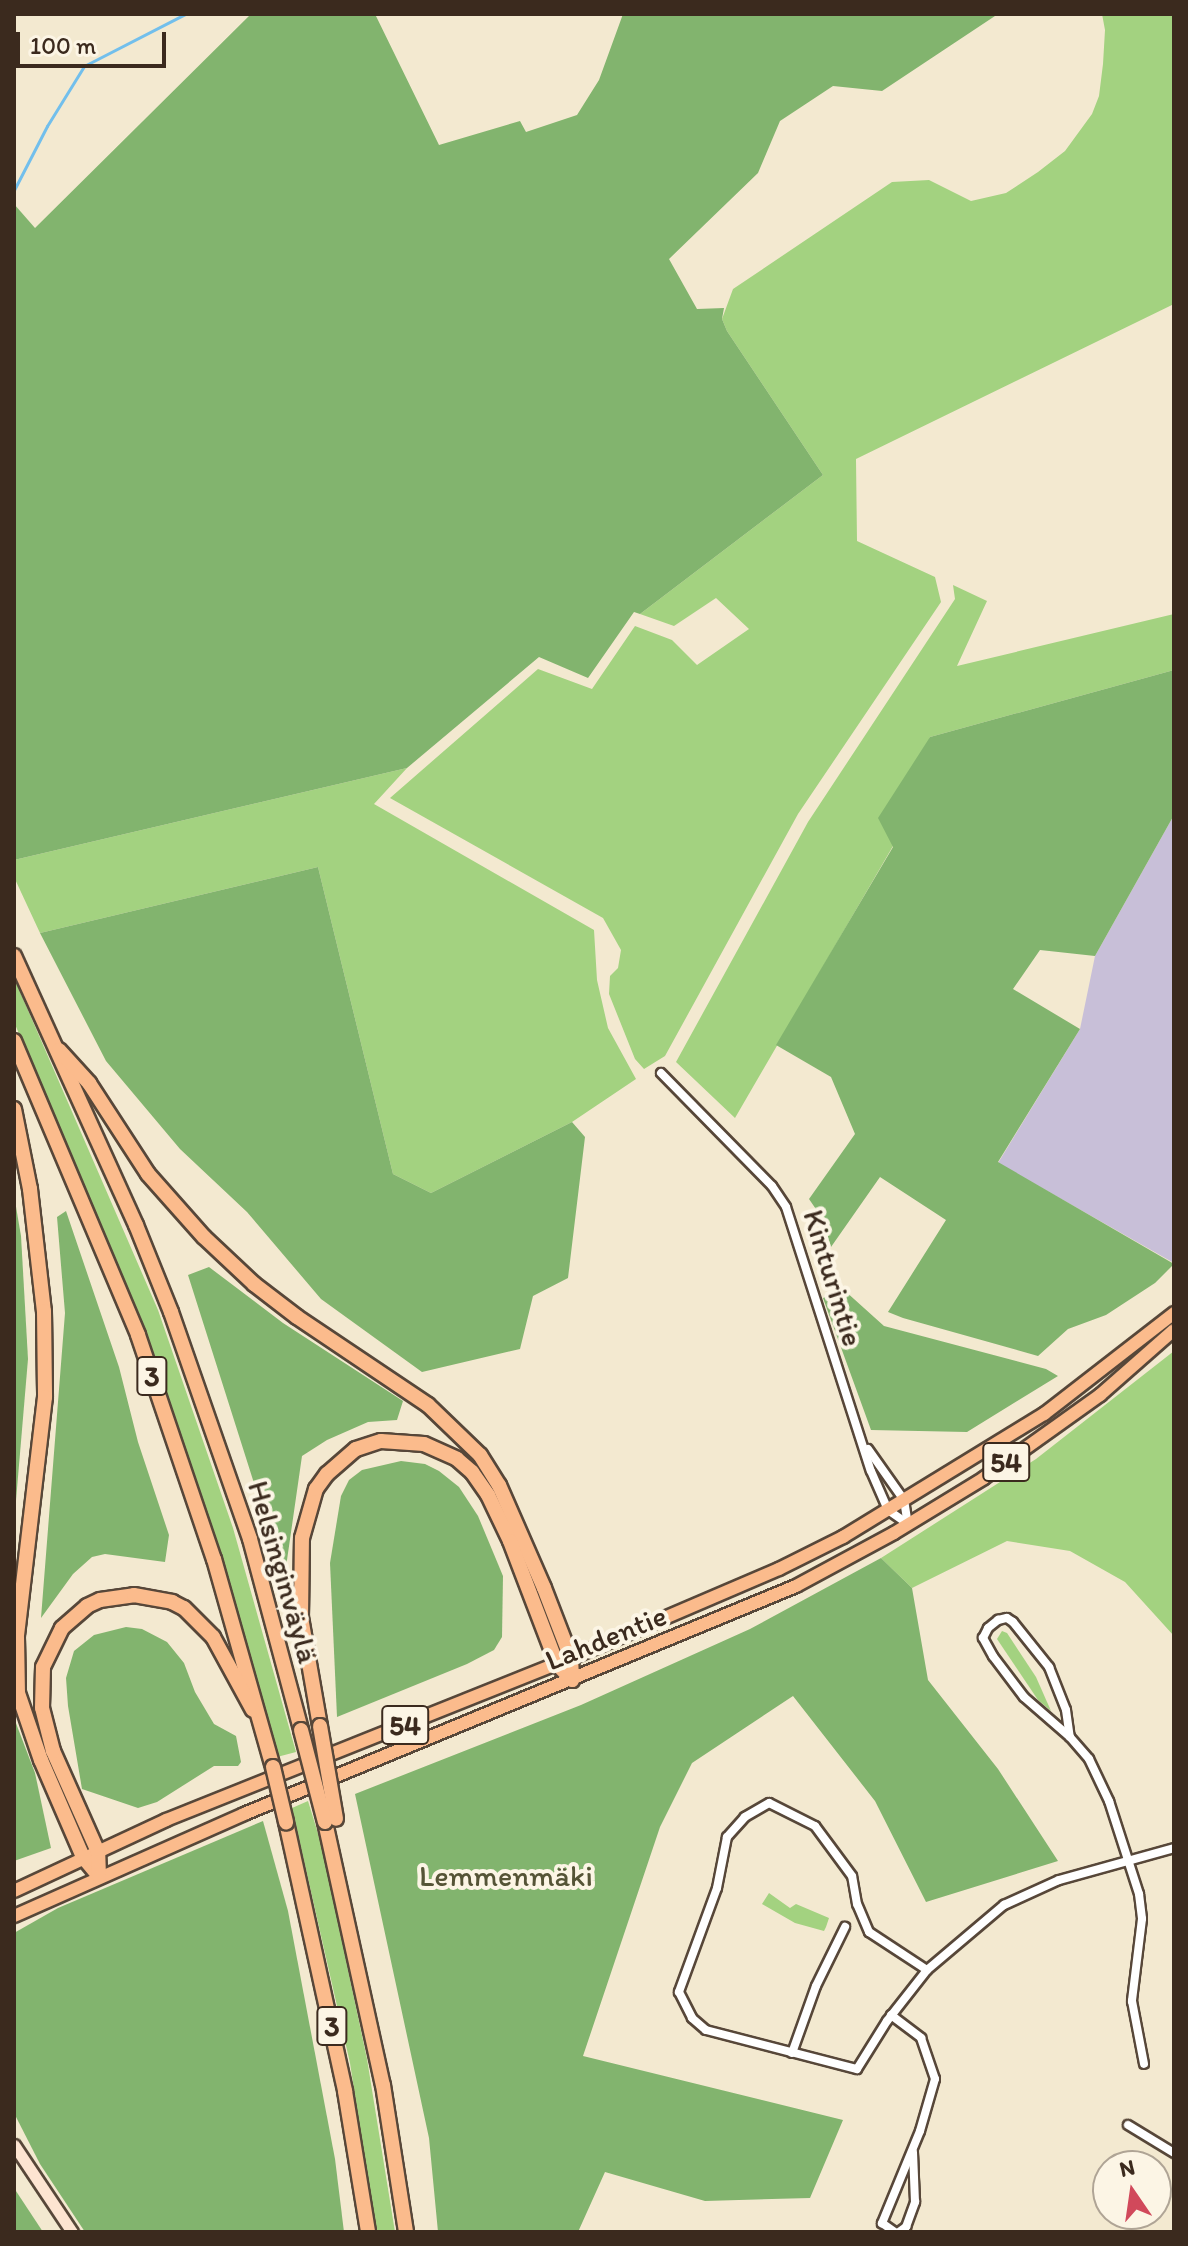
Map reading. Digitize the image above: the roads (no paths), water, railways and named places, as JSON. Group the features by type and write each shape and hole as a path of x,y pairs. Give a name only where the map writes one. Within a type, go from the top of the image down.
{"highway":[{"name":"Helsinginväylä","path":"14,956 136,1225 213,1425 250,1539 301,1730 331,1820 336,1864 383,2085 406,2232"},
{"name":"Helsinginväylä","path":"14,1041 138,1335 214,1559 260,1721"},
{"path":"59,1050 89,1083 148,1174 204,1237 254,1284 297,1317 428,1405 480,1455 516,1521 571,1658 572,1680"},
{"path":"14,1109 40,1250 45,1397 17,1637 17,1675 28,1726 90,1854"},
{"path":"331,1820 320,1726 301,1617 302,1538 308,1511 322,1481 342,1458 368,1444 412,1441 440,1450 472,1472 488,1495 510,1541 557,1664 572,1680"},
{"path":"99,1876 53,1751 42,1708 42,1675 47,1653 62,1628 100,1600 123,1595 158,1598 184,1608 213,1637 240,1692 260,1721"},
{"name":"3","path":"260,1721 286,1822 345,2091 368,2232"}],"main road":[{"name":"Lahdentie","path":"571,1658 779,1569 888,1510 1044,1414 1174,1313"},
{"name":"Lahdentie","path":"14,1916 99,1876 769,1598 908,1524 984,1478 1100,1395 1174,1330"},
{"name":"54","path":"557,1664 571,1658"},
{"name":"Lahdentie","path":"14,1891 166,1820 557,1664"},
{"path":"14,2145 72,2232"}],"street":[{"name":"Kinturintie","path":"661,1073 772,1186 786,1207 833,1361 865,1445 871,1471 888,1510"},
{"name":"Kinturintie","path":"865,1445 904,1500 908,1524"},
{"path":"888,1510 908,1524"},
{"path":"1070,1737 1066,1710 1049,1667 1013,1622 1007,1618 998,1620 988,1628 983,1638 1024,1697 1070,1737 1099,1778 1143,1908 1132,2001 1144,2064"},
{"path":"927,1970 869,1932 857,1904 852,1876 815,1826 769,1803 745,1817 727,1837 717,1888 679,1992 692,2018 706,2030 847,2068 862,2065 891,2015 927,1970 1004,1905 1059,1880 1174,1848"},
{"path":"792,2053 816,1986 845,1927"},
{"path":"891,2015 921,2038 934,2067 935,2088 882,2223 897,2232 906,2227 915,2202 913,2147"},
{"path":"1128,2125 1174,2153"}],"waterway":[{"path":"14,190 47,126 84,66 185,14"}],"park label":[{"name":"Lemmenmäki","path":"506,1876"}]}
